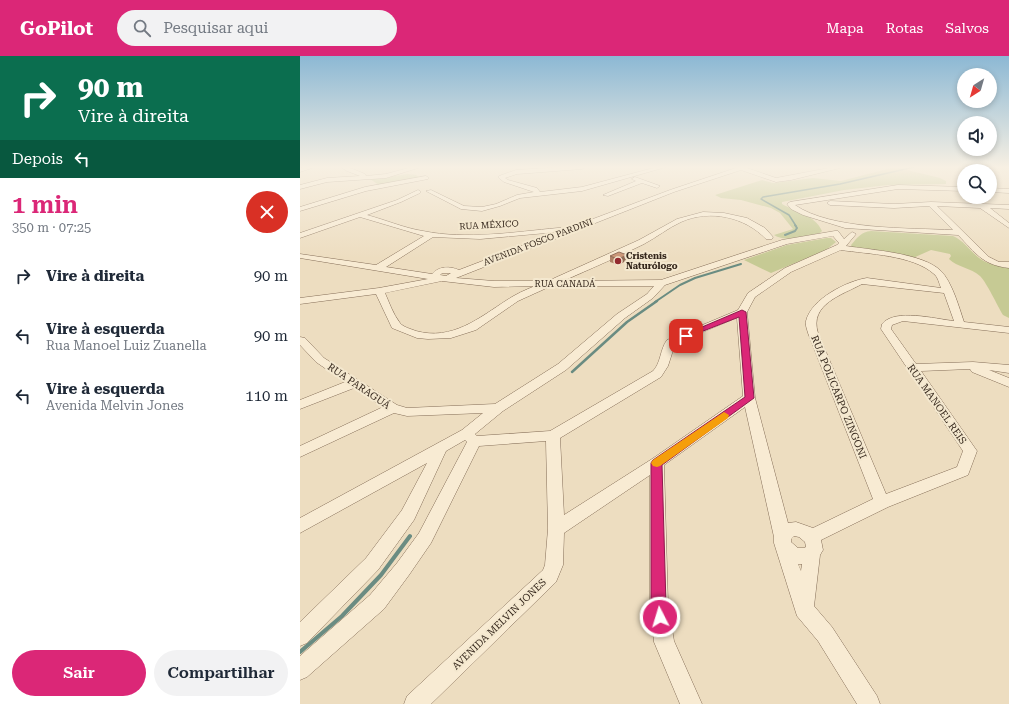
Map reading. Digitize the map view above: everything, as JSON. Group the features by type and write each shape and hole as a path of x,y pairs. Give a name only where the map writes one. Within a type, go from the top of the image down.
{"street":[{"path":"300,209 338,197"},
{"path":"300,236 361,215 405,197"},
{"path":"441,197 454,205 472,209 490,207 516,197"},
{"name":"AVENIDA FOSCO PARDINI","path":"440,276 466,269 655,197"},
{"path":"831,197 789,205 817,217 852,228 853,233"},
{"path":"794,203 894,206 931,204 1009,207"},
{"path":"931,204 986,260 1009,266"},
{"path":"982,206 1009,226"},
{"path":"379,291 396,326 404,331 414,334 430,336 464,331 476,326 515,299 650,237 678,220 688,217 704,214 734,217 752,223 769,237"},
{"name":"RUA MÉXICO","path":"361,215 412,231 431,235 473,237 573,228"},
{"path":"817,217 842,245 910,259 924,264 939,274 960,324"},
{"path":"830,232 832,226 843,226 959,233"},
{"path":"300,670 377,602 403,569 425,538 470,437 498,408 562,367 621,316 650,296 662,283 714,265 759,252 773,245 830,232 853,233 872,228"},
{"path":"853,233 842,245 788,270 751,295 742,312 749,398 783,542 804,609 825,634 869,704"},
{"path":"378,268 431,235"},
{"path":"300,256 468,280"},
{"path":"454,272 468,280"},
{"path":"300,301 379,291 440,276"},
{"name":"RUA CANADÁ","path":"468,280 494,284 662,283"},
{"name":"RUA POLICARPO ZINGONI","path":"882,502 813,334 810,323 813,313 824,302 860,282 867,281 946,291"},
{"path":"300,526 441,448 470,437 553,436 657,374 663,368 667,346 671,342 742,312"},
{"name":"RUA MANOEL REIS","path":"811,545 882,502 963,471 970,451 886,329 887,324 896,319 903,318 1009,330"},
{"name":"RUA PARAGUÁ","path":"301,340 320,360 393,408 407,412 498,408"},
{"path":"969,367 1008,384"},
{"path":"912,368 999,367 1009,369"},
{"path":"300,405 354,382"},
{"path":"556,529 657,463 749,398"},
{"path":"300,452 393,408"},
{"name":"AVENIDA MELVIN JONES","path":"417,704 550,576 554,565 556,529 553,436"},
{"path":"300,636 372,564 398,530 408,515 441,448"},
{"path":"657,463 658,605 664,642 691,704"},
{"path":"804,609 811,545 802,530 792,529 784,534 783,542 792,555 798,557 808,556 811,545"}],"green space":[{"path":"719,197 807,197 782,202 782,204 805,214 815,221 822,231 820,233 790,239 779,237 774,235 793,229 780,213 771,208 741,200"},
{"path":"871,231 953,236 985,262 1009,267 1009,318 1003,315 983,279 972,271 952,262 949,259 951,256 950,254 931,250 913,258 852,247 851,245 860,235"},
{"path":"831,238 836,242 826,250 771,273 744,260 787,245"}],"building":[{"path":"619,252 627,255 618,259 610,256"}],"waterway":[{"path":"763,197 761,199 789,215 796,226"},
{"path":"785,235 795,231 797,228 795,225"},
{"path":"655,302 680,285 695,278 741,264"},
{"path":"572,372 627,322 657,301"},
{"path":"300,652 342,616 381,575 410,536"}],"slow traffic":[{"path":"657,463 724,415"}],"place":[{"name":"Cristenis Naturólogo","path":"618,261"}],"route":[{"path":"660,617 658,605 657,463 749,398 742,312 686,336"}]}
